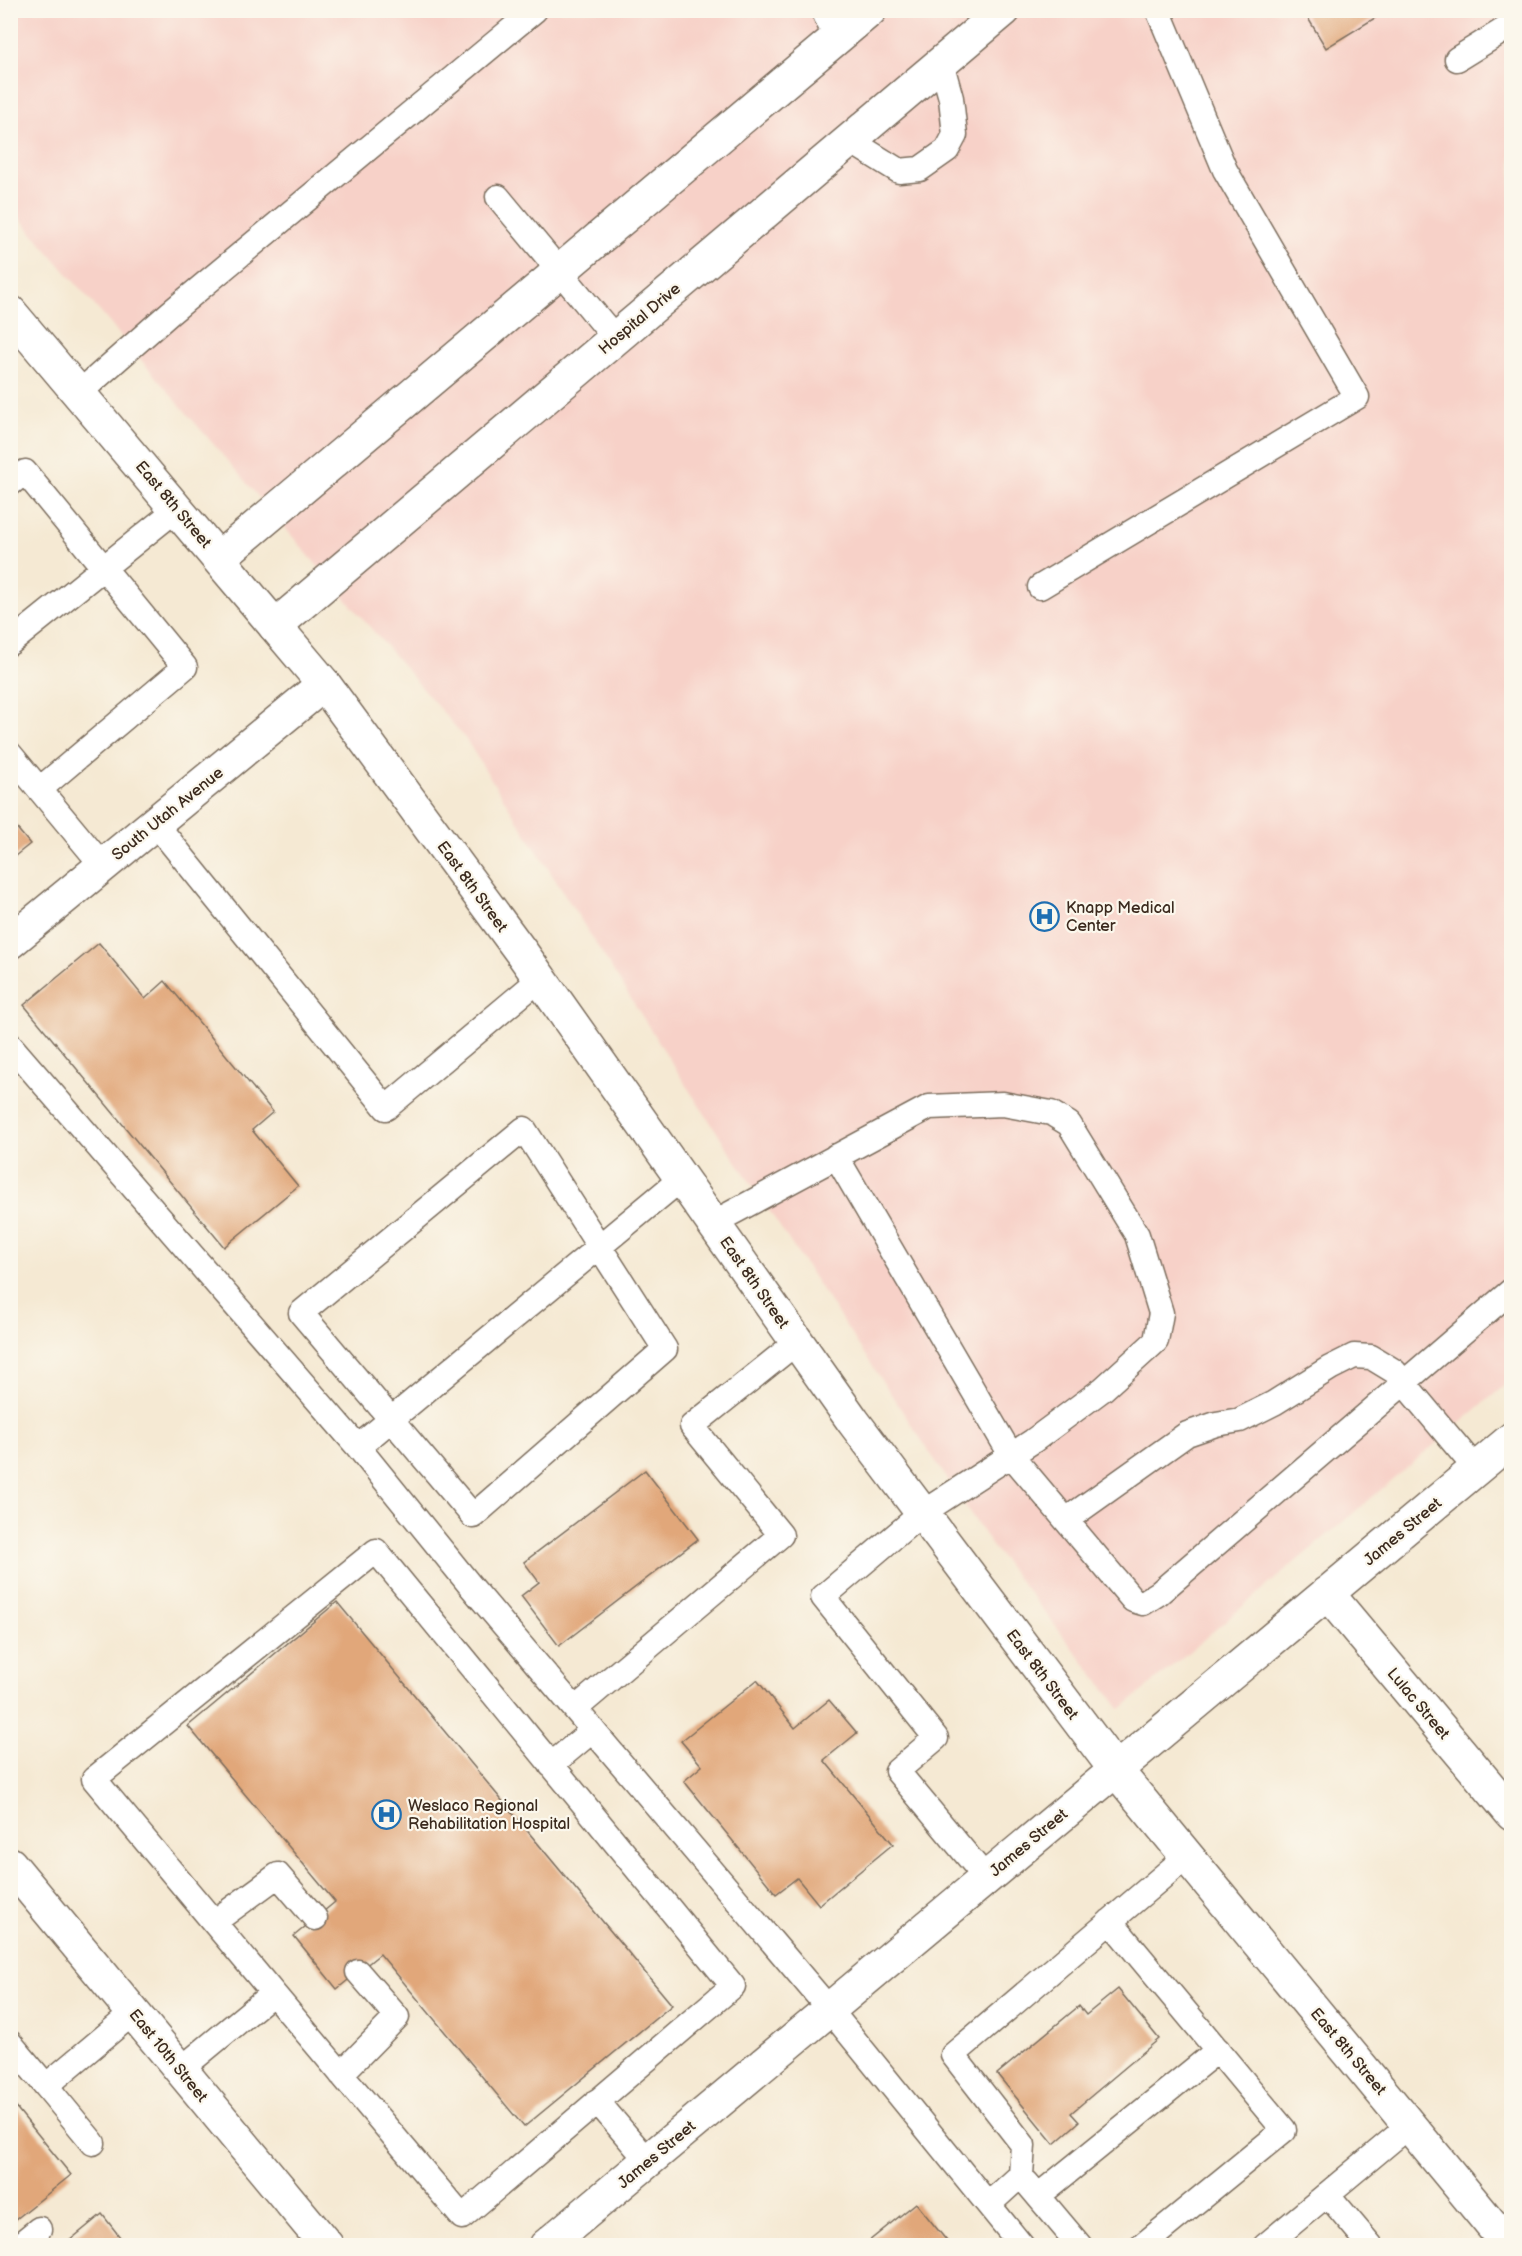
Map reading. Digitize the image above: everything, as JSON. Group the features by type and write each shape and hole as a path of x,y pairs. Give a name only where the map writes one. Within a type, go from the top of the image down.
{"street":[{"path":"219,558 560,271 830,24 870,10"},
{"name":"Hospital Drive","path":"275,626 1004,10"},
{"name":"East 8th Street","path":"10,312 178,508 324,684 540,978 797,1342 922,1513 1115,1769 1509,2246"},
{"name":"South Utah Avenue","path":"10,942 324,684"},
{"name":"James Street","path":"549,2244 1512,1439"},
{"name":"Lulac Street","path":"1327,1593 1512,1814"},
{"name":"East 10th Street","path":"10,1864 327,2246"}],"lane":[{"path":"79,393 170,313 535,10"},
{"path":"1040,587 1357,397 1225,170 1158,10"},
{"path":"1456,59 1512,25"},
{"path":"849,140 899,171 920,169 947,150 955,135 951,98 941,62"},
{"path":"498,197 615,338"},
{"path":"10,484 25,472 105,566 185,667 40,789"},
{"path":"10,643 178,508"},
{"path":"10,754 103,866"},
{"path":"155,823 386,1108 540,978"},
{"path":"10,1045 358,1447 575,1709 830,2010 1022,2246"},
{"path":"713,1223 928,1107 1003,1104 1051,1113 1069,1124 1137,1234 1161,1313 1156,1341 1102,1389 1011,1455 922,1513 823,1598 936,1738 897,1771 986,1878"},
{"path":"524,1129 598,1245 665,1349 473,1516 300,1313 524,1129"},
{"path":"836,1156 1011,1455 1133,1600 1143,1603 1159,1593 1512,1290"},
{"path":"358,1447 598,1245 682,1178"},
{"path":"575,1709 781,1535 692,1426 797,1342"},
{"path":"1066,1520 1187,1434 1216,1424 1240,1420 1274,1403 1330,1368 1354,1356 1371,1358 1394,1371 1476,1469"},
{"path":"376,1551 733,1986 462,2217 214,1922 94,1779 376,1551"},
{"path":"551,1765 593,1730"},
{"path":"1080,2246 1021,2175 1023,2145 952,2055 1187,1856"},
{"path":"214,1922 278,1875 315,1918"},
{"path":"1110,1921 1284,2130 1142,2246"},
{"path":"341,2074 397,2017 358,1972"},
{"path":"180,2070 273,1993"},
{"path":"46,2086 134,2012"},
{"path":"10,2043 93,2143"},
{"path":"1038,2196 1218,2050"},
{"path":"597,2101 648,2161"},
{"path":"1265,2246 1410,2125"},
{"path":"988,2204 1021,2175"},
{"path":"1327,2194 1371,2246"},
{"path":"18,2246 39,2229"}],"shaded area":[{"name":"Knapp Medical Center","path":"10,11 1511,11 1511,1380 1121,1709 992,1546 691,1093 465,738 11,208"}],"building":[{"path":"1303,10 1388,10 1326,48"},
{"path":"10,820 30,844 10,860"},
{"path":"99,943 145,999 165,981 273,1112 252,1130 298,1186 224,1247 24,1005"},
{"path":"645,1470 698,1539 559,1646 521,1596 539,1582 524,1562"},
{"name":"Weslaco Regional Rehabilitation Hospital","path":"337,1602 672,2005 524,2127 380,1954 337,1989 294,1936 335,1902 188,1726"},
{"path":"757,1680 795,1728 829,1700 857,1733 824,1760 893,1844 819,1905 797,1878 776,1894 684,1781 702,1766 681,1741"},
{"path":"1118,1989 1159,2039 1071,2113 1079,2122 1054,2144 997,2074 1079,2006 1086,2015"},
{"path":"10,2100 71,2175 10,2224"},
{"path":"916,2203 951,2246 863,2246"},
{"path":"102,2214 127,2246 63,2246"}],"place":[{"name":"Knapp Medical Center","path":"1045,916"},
{"name":"Weslaco Regional Rehabilitation Hospital","path":"387,1814"}]}
